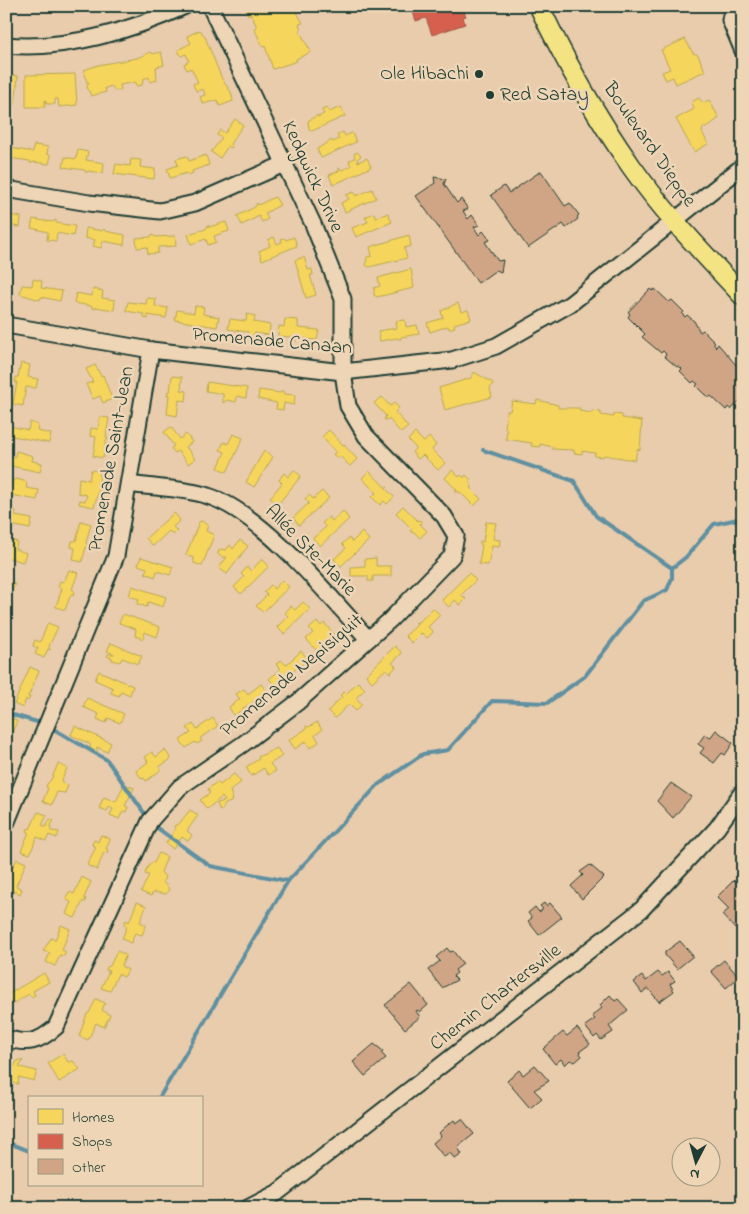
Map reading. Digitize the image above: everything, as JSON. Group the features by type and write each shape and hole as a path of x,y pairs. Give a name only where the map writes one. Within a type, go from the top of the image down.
{"main road":[{"name":"Boulevard Dieppe","path":"540,6 586,96 631,166 674,221 743,296"}],"street":[{"path":"6,45 53,46 134,27 185,6"},
{"name":"Kedgwick Drive","path":"210,6 313,224 343,299 343,372"},
{"path":"733,6 730,20 743,51"},
{"path":"6,189 89,203 160,211 194,203 284,164"},
{"name":"Promenade Canaan","path":"6,325 151,350 343,372 452,360 496,346 570,304 743,166"},
{"name":"Promenade Saint-Jean","path":"6,824 116,556 151,350"},
{"name":"Promenade Nepisiguit","path":"6,1038 23,1043 36,1040 56,1027 150,821 180,787 243,744 298,702 368,639 452,556 456,536 444,516 366,436 348,406 343,372"},
{"name":"Allée Ste-Marie","path":"129,484 209,496 246,516 306,570 368,639"},
{"name":"Chemin Chartersville","path":"248,1208 277,1193 642,910 717,828 743,791"}],"building: Homes":[{"path":"244,6 287,6 290,11 295,9 303,23 299,24 301,29 299,30 311,52 296,59 297,61 273,69 265,46 263,47 254,28 257,27 251,14 248,15"},
{"path":"200,30 205,37 222,79 231,92 233,101 220,106 217,100 203,104 200,97 205,95 203,89 196,91 193,84 198,82 191,68 187,70 184,64 189,61 186,54 181,56 178,50 191,43 187,36"},
{"path":"685,39 693,53 698,55 705,71 676,84 673,77 666,80 662,72 670,69 661,50"},
{"path":"151,52 153,54 161,52 164,65 156,67 157,80 150,82 149,77 143,79 142,85 136,86 135,82 120,85 121,90 115,91 112,86 105,88 106,92 91,96 87,87 89,82 87,83 84,70 98,65 137,58"},
{"path":"6,69 9,69 9,75 18,76 15,105 12,105 12,109 6,108"},
{"path":"75,74 77,105 59,107 58,99 55,99 55,104 47,104 45,100 45,107 26,107 26,75"},
{"path":"699,98 703,103 709,100 719,118 706,128 703,127 702,132 708,144 694,152 676,119 694,109 692,102"},
{"path":"341,107 345,116 312,131 309,129 308,121 324,114 322,110 327,108 329,112"},
{"path":"235,119 243,125 230,144 231,148 228,146 220,158 211,152 222,138 217,135 220,130 225,133"},
{"path":"343,132 345,136 352,133 356,142 321,158 317,149 332,140 333,142 339,139 337,135"},
{"path":"34,145 48,147 47,154 51,155 49,164 33,162 31,164 30,161 9,158 11,148 33,152"},
{"path":"78,150 88,152 86,160 104,163 103,173 88,171 86,173 85,170 63,167 65,157 76,159"},
{"path":"357,152 361,156 357,159 358,162 367,158 371,167 333,185 329,175 339,171 339,168 342,170 351,166 349,161 355,158 354,154"},
{"path":"206,155 209,165 192,171 193,173 188,175 187,173 170,178 167,169 178,165 176,159 187,156 189,161"},
{"path":"131,159 141,160 140,167 155,169 154,179 114,174 116,164 130,166"},
{"path":"372,189 376,198 345,212 341,203 349,199 346,195 354,192 356,196"},
{"path":"275,197 280,205 265,213 268,219 262,222 259,216 242,225 237,216 255,207 257,203 258,205"},
{"path":"374,213 376,218 388,213 392,222 356,237 352,228 368,222 365,217"},
{"path":"6,214 21,217 20,227 6,225"},
{"path":"33,219 52,222 56,220 56,223 75,226 73,236 57,233 56,241 47,240 48,232 31,228"},
{"path":"226,222 229,231 214,236 216,242 208,245 206,239 191,244 188,234 206,229 208,225 209,227"},
{"path":"86,228 102,231 104,229 105,231 125,235 124,245 103,241 101,248 93,246 95,240 85,238"},
{"path":"152,234 155,237 175,236 176,246 158,247 158,253 148,254 147,247 137,248 136,238 151,237"},
{"path":"409,235 411,246 404,248 407,258 369,267 366,265 367,257 372,256 370,247"},
{"path":"274,237 277,244 282,242 281,239 284,238 286,240 294,237 297,246 262,260 259,251 270,246 268,240"},
{"path":"304,257 308,270 312,269 313,275 310,275 316,295 306,298 295,260"},
{"path":"411,269 414,288 377,297 374,295 374,288 380,286 378,278"},
{"path":"33,279 42,281 41,288 62,291 60,301 41,297 40,300 20,294 22,285 32,286"},
{"path":"93,289 103,291 102,298 115,300 114,310 96,307 95,309 92,306 74,303 76,293 92,296"},
{"path":"147,298 156,299 155,306 168,308 166,318 148,315 148,319 144,318 144,314 126,311 128,302 146,304"},
{"path":"458,303 461,312 468,310 471,319 454,324 455,327 449,329 448,326 430,332 427,323 443,318 441,311"},
{"path":"195,306 204,307 203,314 219,317 217,327 175,320 177,310 194,313"},
{"path":"247,314 255,316 254,322 270,325 269,335 254,333 253,337 248,336 248,332 228,329 230,319 246,321"},
{"path":"285,319 298,320 298,328 319,330 317,340 296,338 296,341 291,340 292,337 278,336 279,326 284,327"},
{"path":"405,320 406,327 417,325 419,334 401,337 400,340 398,338 380,341 378,331 397,328 396,321"},
{"path":"21,363 30,365 28,377 38,379 36,388 26,387 23,406 13,404 17,382 15,382"},
{"path":"95,365 101,376 103,375 112,399 103,403 100,396 93,399 86,384 93,382 86,369"},
{"path":"474,372 493,383 490,389 492,397 445,410 439,388 471,378"},
{"path":"172,376 182,377 181,390 187,391 186,401 179,400 177,416 167,414 169,395 167,395 168,391 170,392"},
{"path":"207,382 247,388 246,398 237,396 236,402 227,400 223,403 223,394 206,391"},
{"path":"259,390 280,393 283,391 284,394 295,395 294,405 284,403 283,410 276,409 277,403 258,399"},
{"path":"382,397 390,406 394,403 399,408 395,412 408,427 401,433 389,419 384,419 386,416 374,403"},
{"path":"537,400 558,405 558,408 580,408 579,411 601,412 601,415 614,417 614,414 622,415 622,418 642,421 640,450 637,449 635,460 604,455 603,457 595,456 595,453 582,451 582,454 574,453 574,450 552,449 553,447 540,444 540,447 531,446 532,443 506,439 507,411 510,411 512,401 536,404"},
{"path":"100,417 109,418 106,436 108,440 106,440 103,458 93,456 96,437 90,436 91,428 98,429"},
{"path":"30,422 38,425 37,431 51,434 49,443 7,435 9,426 28,430"},
{"path":"171,427 180,439 186,434 192,442 186,447 195,459 188,464 178,451 175,453 171,448 174,446 164,432"},
{"path":"329,430 343,445 345,444 357,459 350,466 340,456 338,459 333,454 336,452 322,437"},
{"path":"415,433 424,442 429,437 436,445 432,450 445,463 438,470 423,455 418,459 412,452 416,448 408,440"},
{"path":"233,434 243,438 227,472 218,468 225,452 220,450 224,442 228,444"},
{"path":"16,451 33,456 32,461 42,463 40,472 6,465 6,455 15,457"},
{"path":"264,451 273,457 254,487 246,482"},
{"path":"91,470 100,471 99,482 101,482 94,507 79,504 80,500 85,501 87,495 78,493 79,478 89,480"},
{"path":"294,470 301,476 278,504 270,498 282,483 279,480 284,473 288,477"},
{"path":"452,470 459,477 461,475 464,478 466,475 471,480 469,482 472,486 470,488 481,499 474,506 460,492 455,492 457,490 445,478"},
{"path":"369,471 385,487 388,487 386,489 394,497 387,504 384,501 380,505 372,497 376,493 362,478"},
{"path":"17,479 27,482 26,488 39,490 37,500 6,494 6,484 12,485 13,480"},
{"path":"322,491 329,498 299,525 293,518 309,503 305,499 309,495 313,499"},
{"path":"403,506 418,521 422,522 420,524 427,531 420,538 410,531 412,529 396,513"},
{"path":"7,509 16,511 15,516 32,519 30,529 6,524"},
{"path":"343,511 349,519 320,546 313,538 326,527 322,523 329,517 332,521"},
{"path":"174,513 180,520 173,527 177,531 173,535 169,531 153,546 146,538"},
{"path":"81,521 91,524 86,542 88,547 86,547 82,562 73,560 75,548 71,547 72,541 76,541"},
{"path":"202,521 208,526 206,531 214,535 202,566 194,563 194,558 186,555 199,522"},
{"path":"486,522 496,523 493,539 500,540 499,547 492,546 488,565 479,564 482,545 480,541 483,542"},
{"path":"362,532 369,540 341,566 334,559 346,548 342,544 349,538 352,542"},
{"path":"12,540 17,542 15,549 26,553 23,562 6,557 6,547"},
{"path":"240,540 248,546 227,574 219,568 227,557 221,557 218,554 219,550 223,549 225,551 230,545 233,549"},
{"path":"141,557 173,567 170,575 157,571 155,577 145,573 147,568 138,565"},
{"path":"376,558 376,566 391,566 391,576 373,576 373,581 368,581 368,576 351,576 351,567 365,566 365,559"},
{"path":"262,559 269,566 241,594 234,587 244,577 241,574 247,567 251,571"},
{"path":"69,570 78,573 72,589 75,592 74,595 71,594 65,610 56,607 62,588 58,587 60,581 64,582"},
{"path":"469,573 476,580 461,595 466,599 460,605 455,600 449,607 442,600"},
{"path":"282,580 289,587 263,612 256,606 267,595 264,592 271,585 274,589"},
{"path":"6,581 15,584 11,593 6,591"},
{"path":"132,586 166,597 163,607 148,602 147,607 137,604 139,599 129,596"},
{"path":"303,602 310,609 284,634 277,627 288,616 285,613 291,606 295,610"},
{"path":"433,608 440,615 428,627 433,632 427,638 422,633 412,643 405,636 417,625 415,623 420,621"},
{"path":"123,614 160,627 157,637 145,632 143,639 135,636 136,629 119,623"},
{"path":"317,622 321,626 324,623 335,635 317,651 306,639 313,633 309,629"},
{"path":"48,623 58,627 49,646 50,650 48,649 44,658 35,654 38,648 33,646 35,640 40,642"},
{"path":"111,643 142,656 138,664 122,658 120,662 112,660 112,658 107,656 108,654 114,654 107,651"},
{"path":"395,646 402,653 392,663 396,667 390,673 386,669 372,682 366,675"},
{"path":"301,651 308,659 291,673 292,675 289,678 287,676 276,686 269,679 281,669 276,664 281,660 286,665"},
{"path":"30,667 39,671 28,697 30,697 28,701 26,699 23,708 14,704"},
{"path":"99,671 133,686 130,695 121,691 119,696 111,693 113,688 95,680"},
{"path":"358,682 365,689 356,698 362,704 356,711 349,704 335,718 328,711 342,697 340,695 344,692 346,694"},
{"path":"261,684 267,692 253,702 253,706 249,704 234,716 229,707 240,699 236,694 244,689 248,694"},
{"path":"87,698 124,714 120,723 108,718 106,723 97,719 99,714 83,707"},
{"path":"9,717 17,721 9,740 12,741 6,746 6,724"},
{"path":"213,718 218,726 200,738 202,741 197,744 195,742 186,748 180,740 191,733 187,728 193,724 197,729"},
{"path":"317,722 322,730 315,735 319,742 310,748 306,741 295,749 289,740 306,729 306,726 309,727"},
{"path":"75,726 111,743 107,752 97,747 97,754 91,753 90,744 71,735"},
{"path":"277,748 282,756 270,764 276,771 268,775 264,768 251,776 246,767 259,759 258,757"},
{"path":"165,750 171,759 159,767 161,769 146,781 144,778 142,779 136,771 148,762 145,757 152,752 156,757"},
{"path":"58,764 67,768 61,782 68,785 65,793 57,792 52,805 43,801 48,788 46,787 47,784 51,780"},
{"path":"234,774 241,782 230,791 232,796 231,802 225,804 222,810 219,809 217,803 225,801 222,797 207,809 200,800 210,793 208,789 217,782 220,785"},
{"path":"124,784 134,788 125,806 128,807 126,812 123,811 119,819 110,815 113,809 109,807 107,811 99,808 104,797 116,802"},
{"path":"190,810 198,815 187,831 192,835 188,841 182,837 173,849 166,843 176,828 174,827 175,825 178,825"},
{"path":"38,812 47,815 42,825 46,827 50,819 54,821 50,825 51,831 59,832 57,838 49,835 46,841 37,837 30,854 21,851 29,832 27,831 28,828 30,829"},
{"path":"101,835 110,839 106,849 108,850 107,853 104,852 97,870 87,865 96,847 92,845 94,840 98,842"},
{"path":"159,853 167,857 161,872 165,877 163,882 169,889 166,894 153,892 151,896 141,892 149,875 145,874 147,868 152,862 154,863"},
{"path":"17,859 26,863 16,886 22,889 20,894 14,891 9,902 6,901 6,879"},
{"path":"82,877 91,882 84,898 86,899 85,902 83,901 75,918 66,914 71,902 65,899 69,892 74,894"},
{"path":"137,902 146,906 140,922 146,925 142,935 135,933 131,943 122,939 127,926 124,925 126,920 129,922"},
{"path":"61,925 70,929 62,950 66,952 64,956 60,955 55,966 46,962 50,953 43,951 51,938 55,940"},
{"path":"117,951 126,955 121,966 128,970 124,977 118,974 110,991 101,988 109,971 106,970 107,967 110,966"},
{"path":"44,973 49,982 33,991 35,995 31,997 29,994 12,1004 7,995"},
{"path":"96,999 105,1003 102,1010 110,1015 104,1027 96,1023 88,1040 79,1036 87,1014"},
{"path":"63,1054 68,1062 73,1061 80,1069 59,1082 48,1063"},
{"path":"23,1061 19,1067 37,1071 34,1081 19,1077 18,1084 7,1082 9,1075 6,1074 6,1064 15,1066 16,1062"}],"building: Shops":[{"path":"411,6 462,6 466,16 463,17 465,24 432,35 426,18 416,21"}],"building: Other":[{"path":"541,171 565,206 570,203 579,215 578,219 566,228 563,224 528,248 491,195 504,186 509,193"},
{"path":"434,177 446,179 444,184 457,203 461,199 468,209 463,211 468,219 472,215 479,225 474,227 479,235 483,231 490,240 485,242 498,261 503,260 501,272 496,270 478,283 416,196 435,183"},
{"path":"650,289 652,291 655,289 669,302 672,300 684,312 682,314 685,317 687,315 694,321 700,332 703,330 715,342 713,344 716,347 718,344 743,373 743,397 731,410 728,407 726,410 711,396 709,398 703,393 696,386 698,384 694,381 692,383 680,371 682,369 679,366 677,367 664,356 666,354 663,351 661,353 642,337 645,334 628,317 630,314 628,312"},
{"path":"716,730 733,743 725,755 722,753 714,763 700,753 704,748 698,744 705,734 710,738"},
{"path":"671,783 691,797 673,818 657,801"},
{"path":"590,865 604,877 582,899 571,886 583,875 580,872"},
{"path":"734,880 743,889 743,921 735,929 722,915 729,909 717,897"},
{"path":"544,903 546,906 550,903 562,917 539,935 528,921 532,918 528,913 535,907 539,912 543,909 540,906"},
{"path":"680,941 693,956 677,969 665,955 665,952"},
{"path":"447,948 450,952 453,951 463,964 455,970 457,973 453,976 457,980 442,988 428,970 440,961 436,957"},
{"path":"724,960 739,977 726,988 711,971"},
{"path":"658,972 662,976 668,972 675,981 670,984 674,991 659,1002 648,988 642,993 634,982 642,976 646,981"},
{"path":"411,984 428,1005 420,1012 416,1011 420,1017 405,1029 385,1005"},
{"path":"610,995 615,1001 618,999 628,1010 609,1026 613,1032 601,1040 597,1035 594,1038 585,1026 595,1019 592,1016 602,1008 600,1005"},
{"path":"577,1028 590,1044 579,1052 582,1056 575,1062 570,1060 565,1065 561,1059 555,1064 543,1049 563,1032 567,1036"},
{"path":"374,1044 383,1051 381,1053 386,1058 365,1076 353,1062"},
{"path":"535,1065 549,1081 534,1090 542,1098 530,1108 507,1081 519,1070 523,1075"},
{"path":"462,1119 474,1134 459,1146 458,1148 462,1154 455,1159 450,1153 444,1157 433,1143 441,1136 439,1133 444,1128 454,1120 456,1123"}],"waterway":[{"path":"483,450 574,481 596,516 672,568"},
{"path":"672,568 686,557 714,524 743,518"},
{"path":"160,1096 288,881 378,785 423,754 448,750 492,701 547,703 585,676 643,601 667,590 672,578 672,568"},
{"path":"6,713 44,724"},
{"path":"50,727 107,760 147,817"},
{"path":"153,825 210,866 288,881"},
{"path":"6,1142 28,1151"}],"place":[{"name":"Ole Hibachi","path":"479,74"},
{"name":"Red Satay","path":"490,95"}]}
